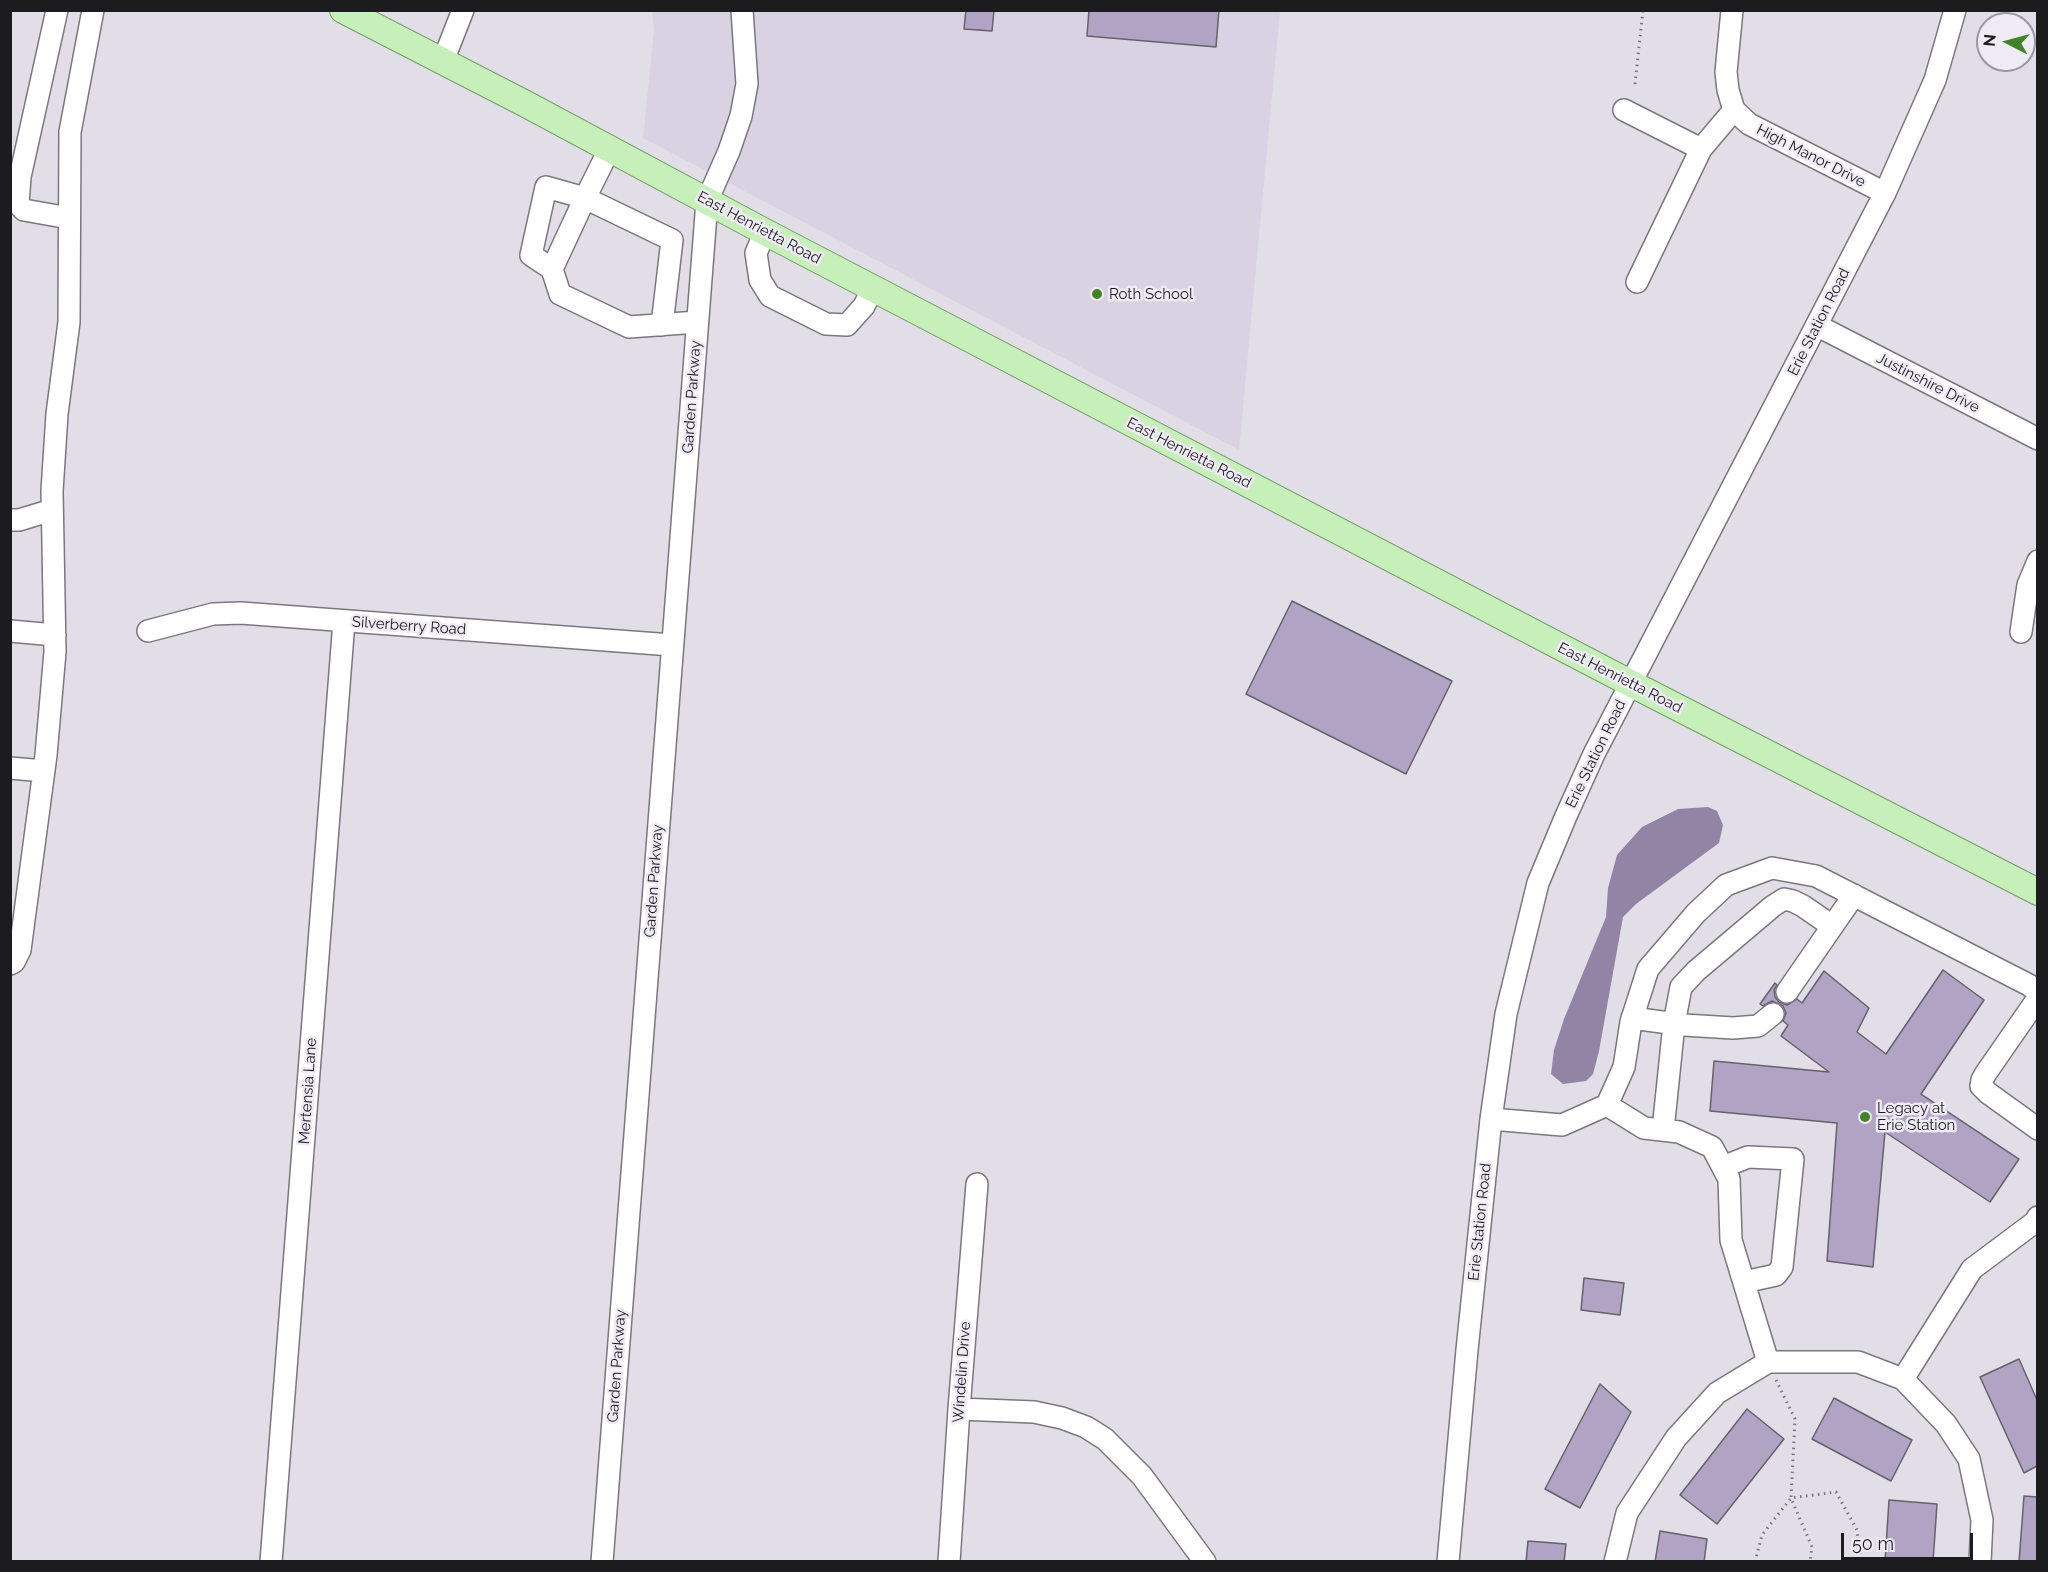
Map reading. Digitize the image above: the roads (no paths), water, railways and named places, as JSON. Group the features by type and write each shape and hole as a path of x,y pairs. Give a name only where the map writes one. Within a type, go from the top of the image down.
{"main road":[{"name":"East Henrietta Road","path":"343,10 1630,683 2037,892"}],"street":[{"path":"57,10 15,176 14,203 24,210 69,219"},
{"path":"10,964 20,950 44,771 55,652 52,510 57,414 69,321 70,132 93,10"},
{"path":"443,61 463,10"},
{"name":"Garden Parkway","path":"602,1562 707,201 735,134 747,84 742,10"},
{"path":"1637,282 1701,149 1734,110 1726,72 1732,10"},
{"name":"Erie Station Road","path":"1448,1562 1491,1119 1506,1014 1538,883 1570,805 1630,683 1818,326 1885,193 1935,80 1955,10"},
{"path":"1624,110 1701,149"},
{"name":"High Manor Drive","path":"1734,110 1749,124 1885,193"},
{"path":"552,269 609,150"},
{"path":"662,325 672,240 585,198 546,187 531,255 552,269 560,294 629,327 662,325 697,322"},
{"path":"765,232 756,254 760,280 770,296 826,324 847,324 864,306 873,288"},
{"name":"Justinshire Drive","path":"1818,326 2037,439"},
{"path":"10,520 19,520 52,510"},
{"path":"2021,632 2028,585 2037,561"},
{"name":"Silverberry Road","path":"148,631 213,614 241,613 672,645"},
{"name":"Mertensia Lane","path":"271,1562 344,621"},
{"path":"10,631 55,635"},
{"path":"10,768 44,771"},
{"path":"1491,1119 1562,1125 1607,1105 1624,1067 1632,1018 1648,969 1696,913 1726,885 1772,868 1816,876 2029,985 2037,992"},
{"path":"1787,992 1854,895"},
{"path":"1663,1130 1674,1024 1681,987 1696,971 1784,899 1793,901 1832,926"},
{"path":"2037,998 1986,1073 1981,1086 2037,1129"},
{"path":"1632,1018 1674,1024 1733,1028 1758,1026 1773,1014"},
{"path":"1607,1105 1644,1128 1679,1132 1712,1147 1729,1179 1731,1239 1768,1362"},
{"path":"1723,1167 1748,1157 1792,1159 1782,1267 1776,1275 1744,1282"},
{"name":"Windelin Drive","path":"949,1562 977,1184"},
{"path":"1903,1379 1972,1269 2035,1222 2037,1217"},
{"path":"1615,1562 1627,1513 1676,1438 1717,1393 1768,1362 1858,1362 1903,1379 1946,1424 1969,1459 1982,1520 1980,1562"},
{"path":"959,1409 1034,1412 1062,1418 1086,1427 1105,1439 1142,1476 1205,1562"}],"place":[{"name":"Roth School","path":"1097,294"},
{"name":"Legacy at Erie Station","path":"1865,1117"}]}
